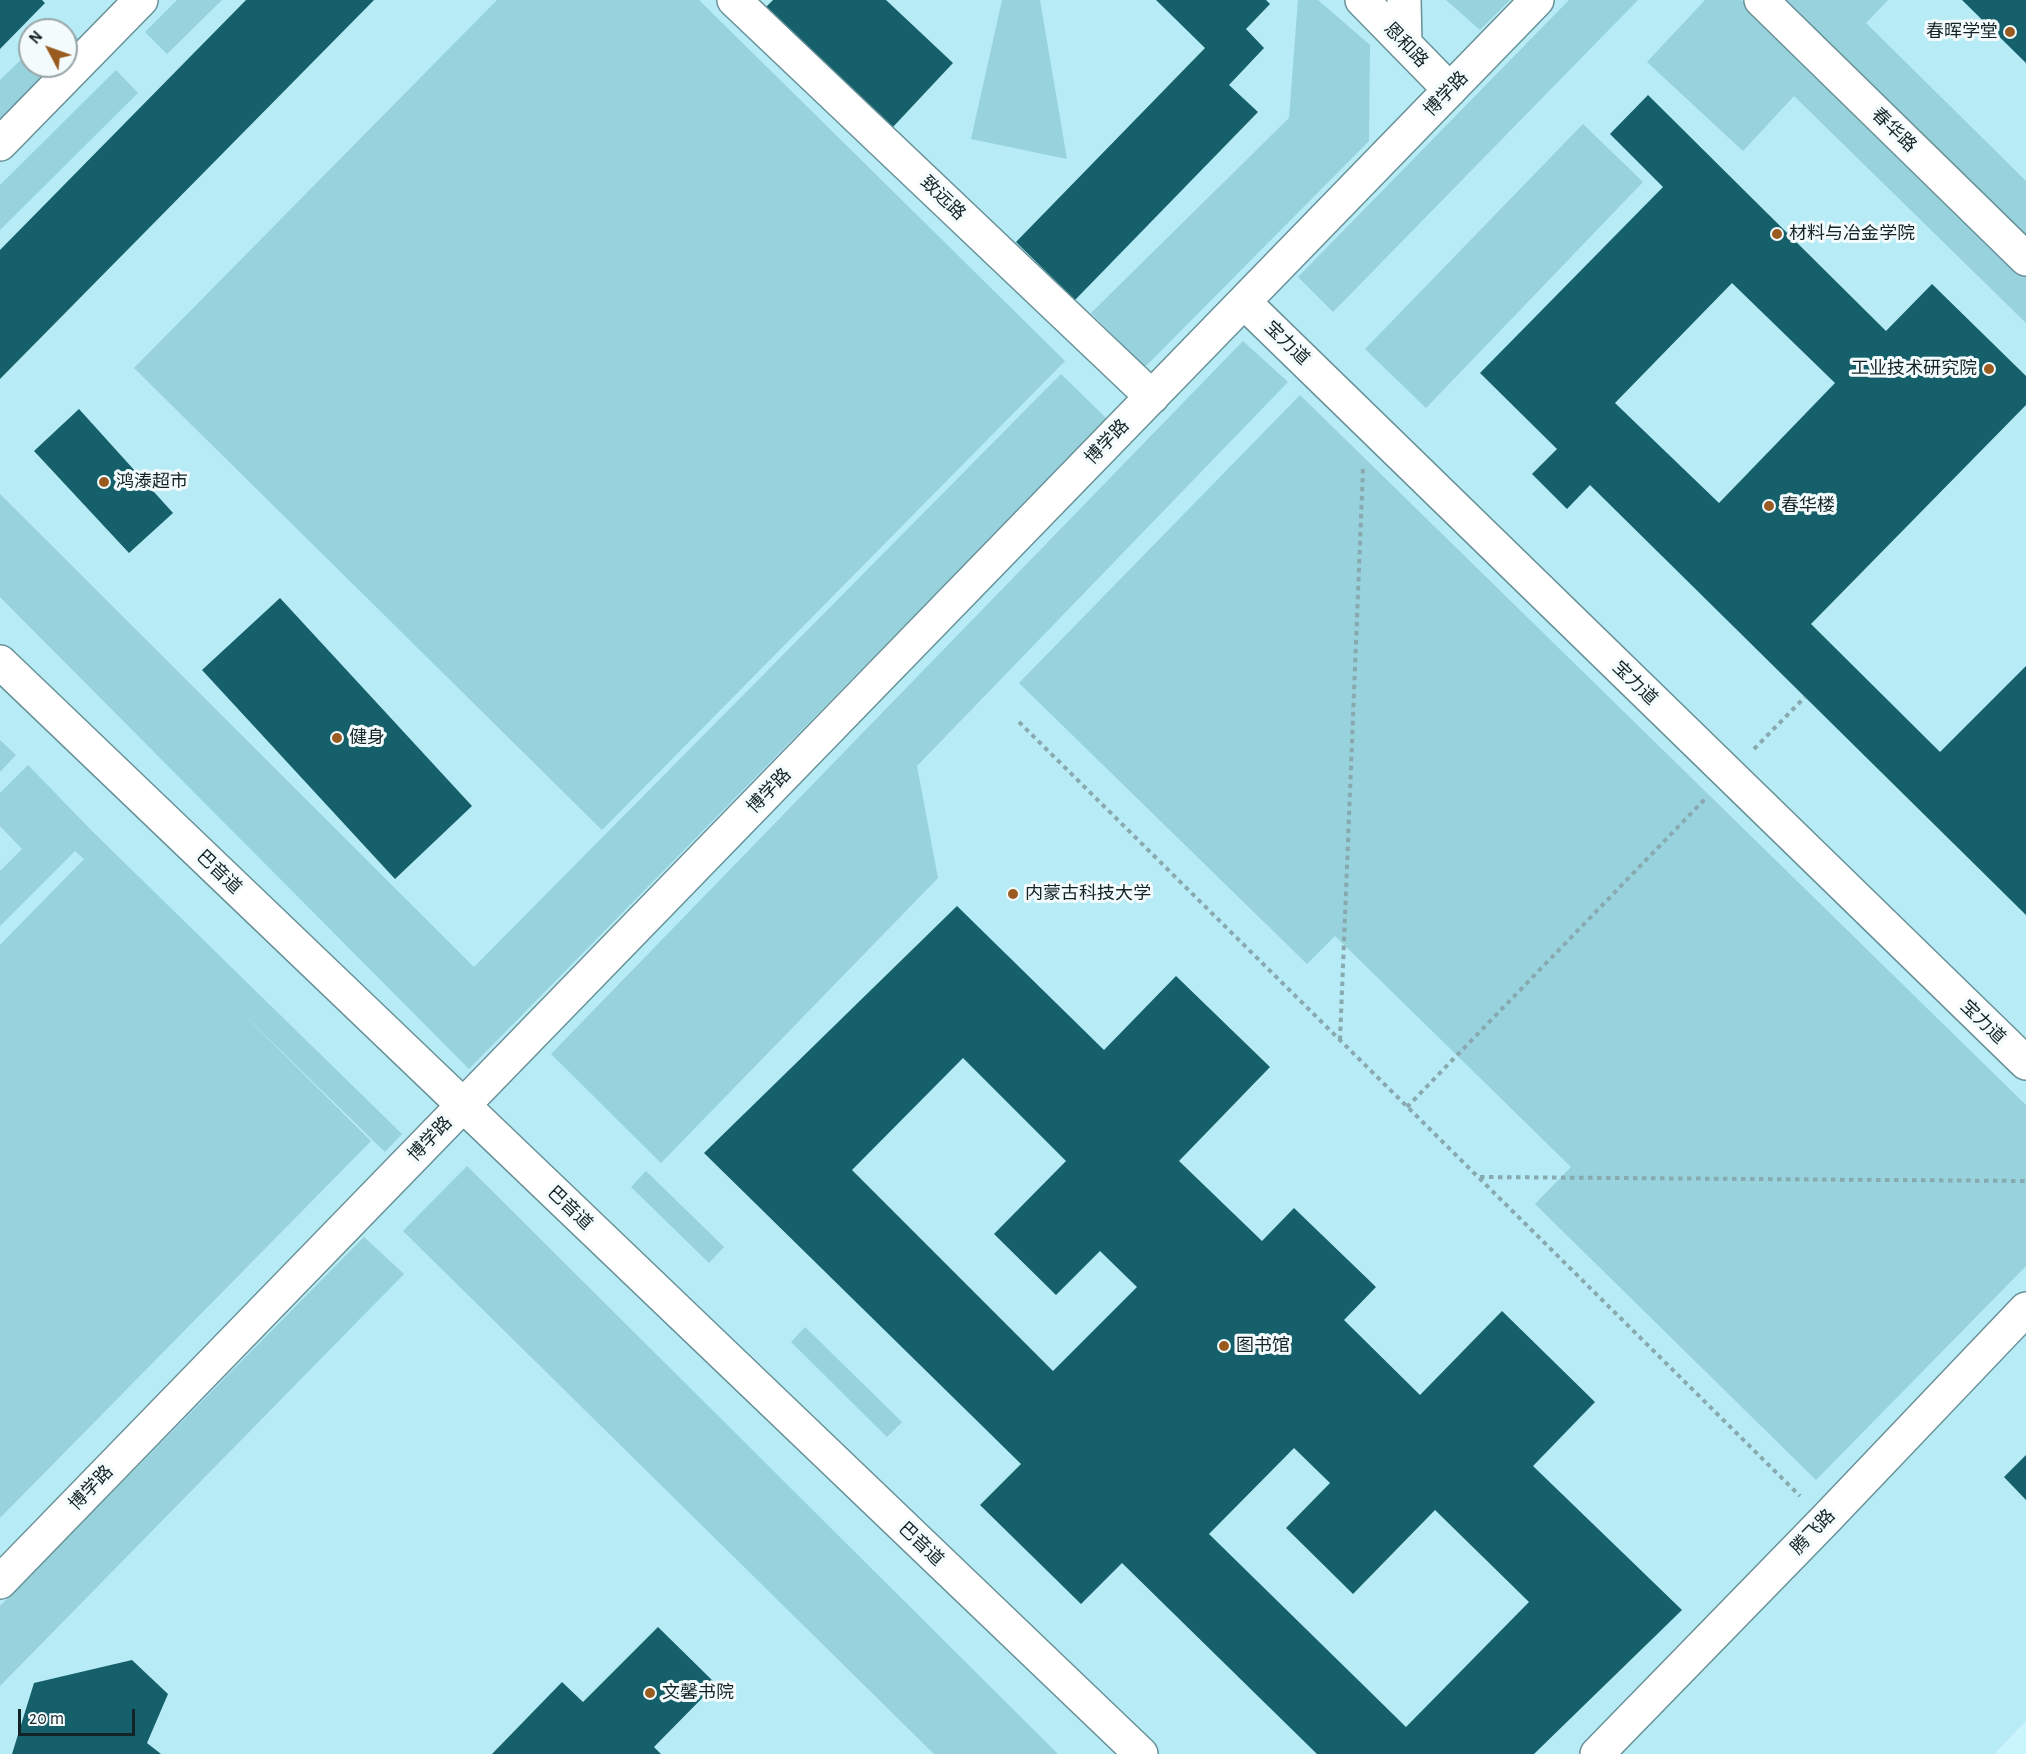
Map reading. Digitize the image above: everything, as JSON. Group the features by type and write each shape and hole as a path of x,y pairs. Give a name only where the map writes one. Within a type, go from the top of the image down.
{"street":[{"path":"0,144 141,0"},
{"name":"致远路","path":"734,0 1152,397"},
{"name":"恩和路","path":"1362,0 1450,90"},
{"path":"1404,0 1405,44"},
{"name":"博学路","path":"0,1582 1538,0"},
{"name":"春华路","path":"1761,0 2026,259"},
{"name":"宝力道","path":"1244,302 2026,1064"},
{"name":"巴音道","path":"0,662 1141,1754"},
{"name":"腾飞路","path":"1597,1754 2026,1309"}],"path":[{"path":"1340,1040 1365,420"},
{"path":"1407,1107 1805,697"},
{"path":"1018,722 1825,1520"},
{"path":"1479,1177 2026,1180"}],"shaded area":[{"name":"内蒙古科技大学","path":"0,0 2026,0 2026,1721 1994,1754 0,1754"},
{"path":"177,0 222,0 167,54 145,32"},
{"path":"497,0 699,0 1065,361 602,830 134,368"},
{"path":"1002,0 1040,0 1067,159 971,139"},
{"path":"1298,0 1318,0 1370,45 1369,141 1145,367 1091,313 1289,118"},
{"path":"1446,0 1510,0 1480,30"},
{"path":"1569,0 1638,0 1333,312 1298,277"},
{"path":"1705,0 1741,0 2026,267 2026,323 1794,96 1743,151 1647,62"},
{"path":"1785,0 1888,0 1866,23 2026,181 2026,239"},
{"path":"78,38 83,43 78,48"},
{"path":"18,63 18,78 48,78 0,125 0,80"},
{"path":"116,70 138,93 0,230 0,185"},
{"path":"1583,124 1643,182 1426,408 1365,349"},
{"path":"1243,341 1288,382 917,766 938,878 661,1163 551,1054"},
{"path":"1061,374 1107,419 469,1069 0,597 0,494 474,967"},
{"path":"1300,395 2026,1105 2026,1266 1816,1480 1535,1204 1571,1167 1335,936 1307,964 1019,683"},
{"path":"0,740 16,755 0,772"},
{"path":"28,765 93,832 402,1134 385,1152 230,1001 371,1141 0,1518 0,945 84,859 75,851 0,926 0,871 22,849 0,826 0,793"},
{"path":"467,1166 1058,1754 934,1754 403,1231"},
{"path":"646,1171 724,1247 709,1263 631,1187"},
{"path":"364,1237 404,1274 0,1686 0,1606"},
{"path":"805,1327 902,1422 887,1437 791,1342"}],"building":[{"path":"0,0 42,0 45,3 30,18 18,18 18,31 0,49"},
{"path":"246,0 374,0 0,379 0,250"},
{"path":"773,0 886,0 953,63 892,128 765,8"},
{"path":"1156,0 1266,0 1270,4 1246,29 1264,48 1229,85 1258,112 1075,300 1016,242 1205,48"},
{"name":"春晖学堂","path":"1962,0 2026,0 2026,63"},
{"name":"春华楼","path":"1648,95 1886,331 1932,284 2026,376 2026,405 1811,624 1940,752 2026,666 2026,915 1590,485 1567,509 1532,474 1557,449 1480,373 1663,187 1610,134","holes":["1732,283 1835,383 1719,503 1615,403"]},
{"name":"鸿溙超市","path":"79,409 173,513 129,553 34,451"},
{"name":"健身","path":"280,598 472,806 395,879 202,670"},
{"name":"图书馆","path":"957,906 1104,1050 1176,976 1270,1067 1179,1161 1262,1241 1294,1208 1376,1287 1344,1320 1420,1395 1502,1311 1595,1402 1533,1466 1682,1610 1534,1754 1317,1754 1122,1563 1081,1604 980,1505 1021,1464 704,1153","holes":["963,1058 1066,1161 994,1234 1056,1295 1100,1251 1137,1287 1053,1371 852,1170","1294,1448 1330,1483 1286,1528 1353,1594 1435,1510 1529,1602 1406,1727 1209,1534"]},
{"path":"2026,1455 2026,1500 2004,1477"},
{"name":"文馨书院","path":"658,1627 716,1684 654,1747 661,1754 492,1754 562,1682 583,1702"},
{"path":"132,1660 168,1694 147,1743 161,1754 12,1754 34,1683"}],"place":[{"name":"春晖学堂","path":"2010,32"},
{"name":"材料与冶金学院","path":"1777,234"},
{"name":"工业技术研究院","path":"1989,369"},
{"name":"鸿溙超市","path":"104,482"},
{"name":"春华楼","path":"1769,506"},
{"name":"健身","path":"337,738"},
{"name":"内蒙古科技大学","path":"1013,894"},
{"name":"图书馆","path":"1224,1346"},
{"name":"文馨书院","path":"650,1693"}]}
